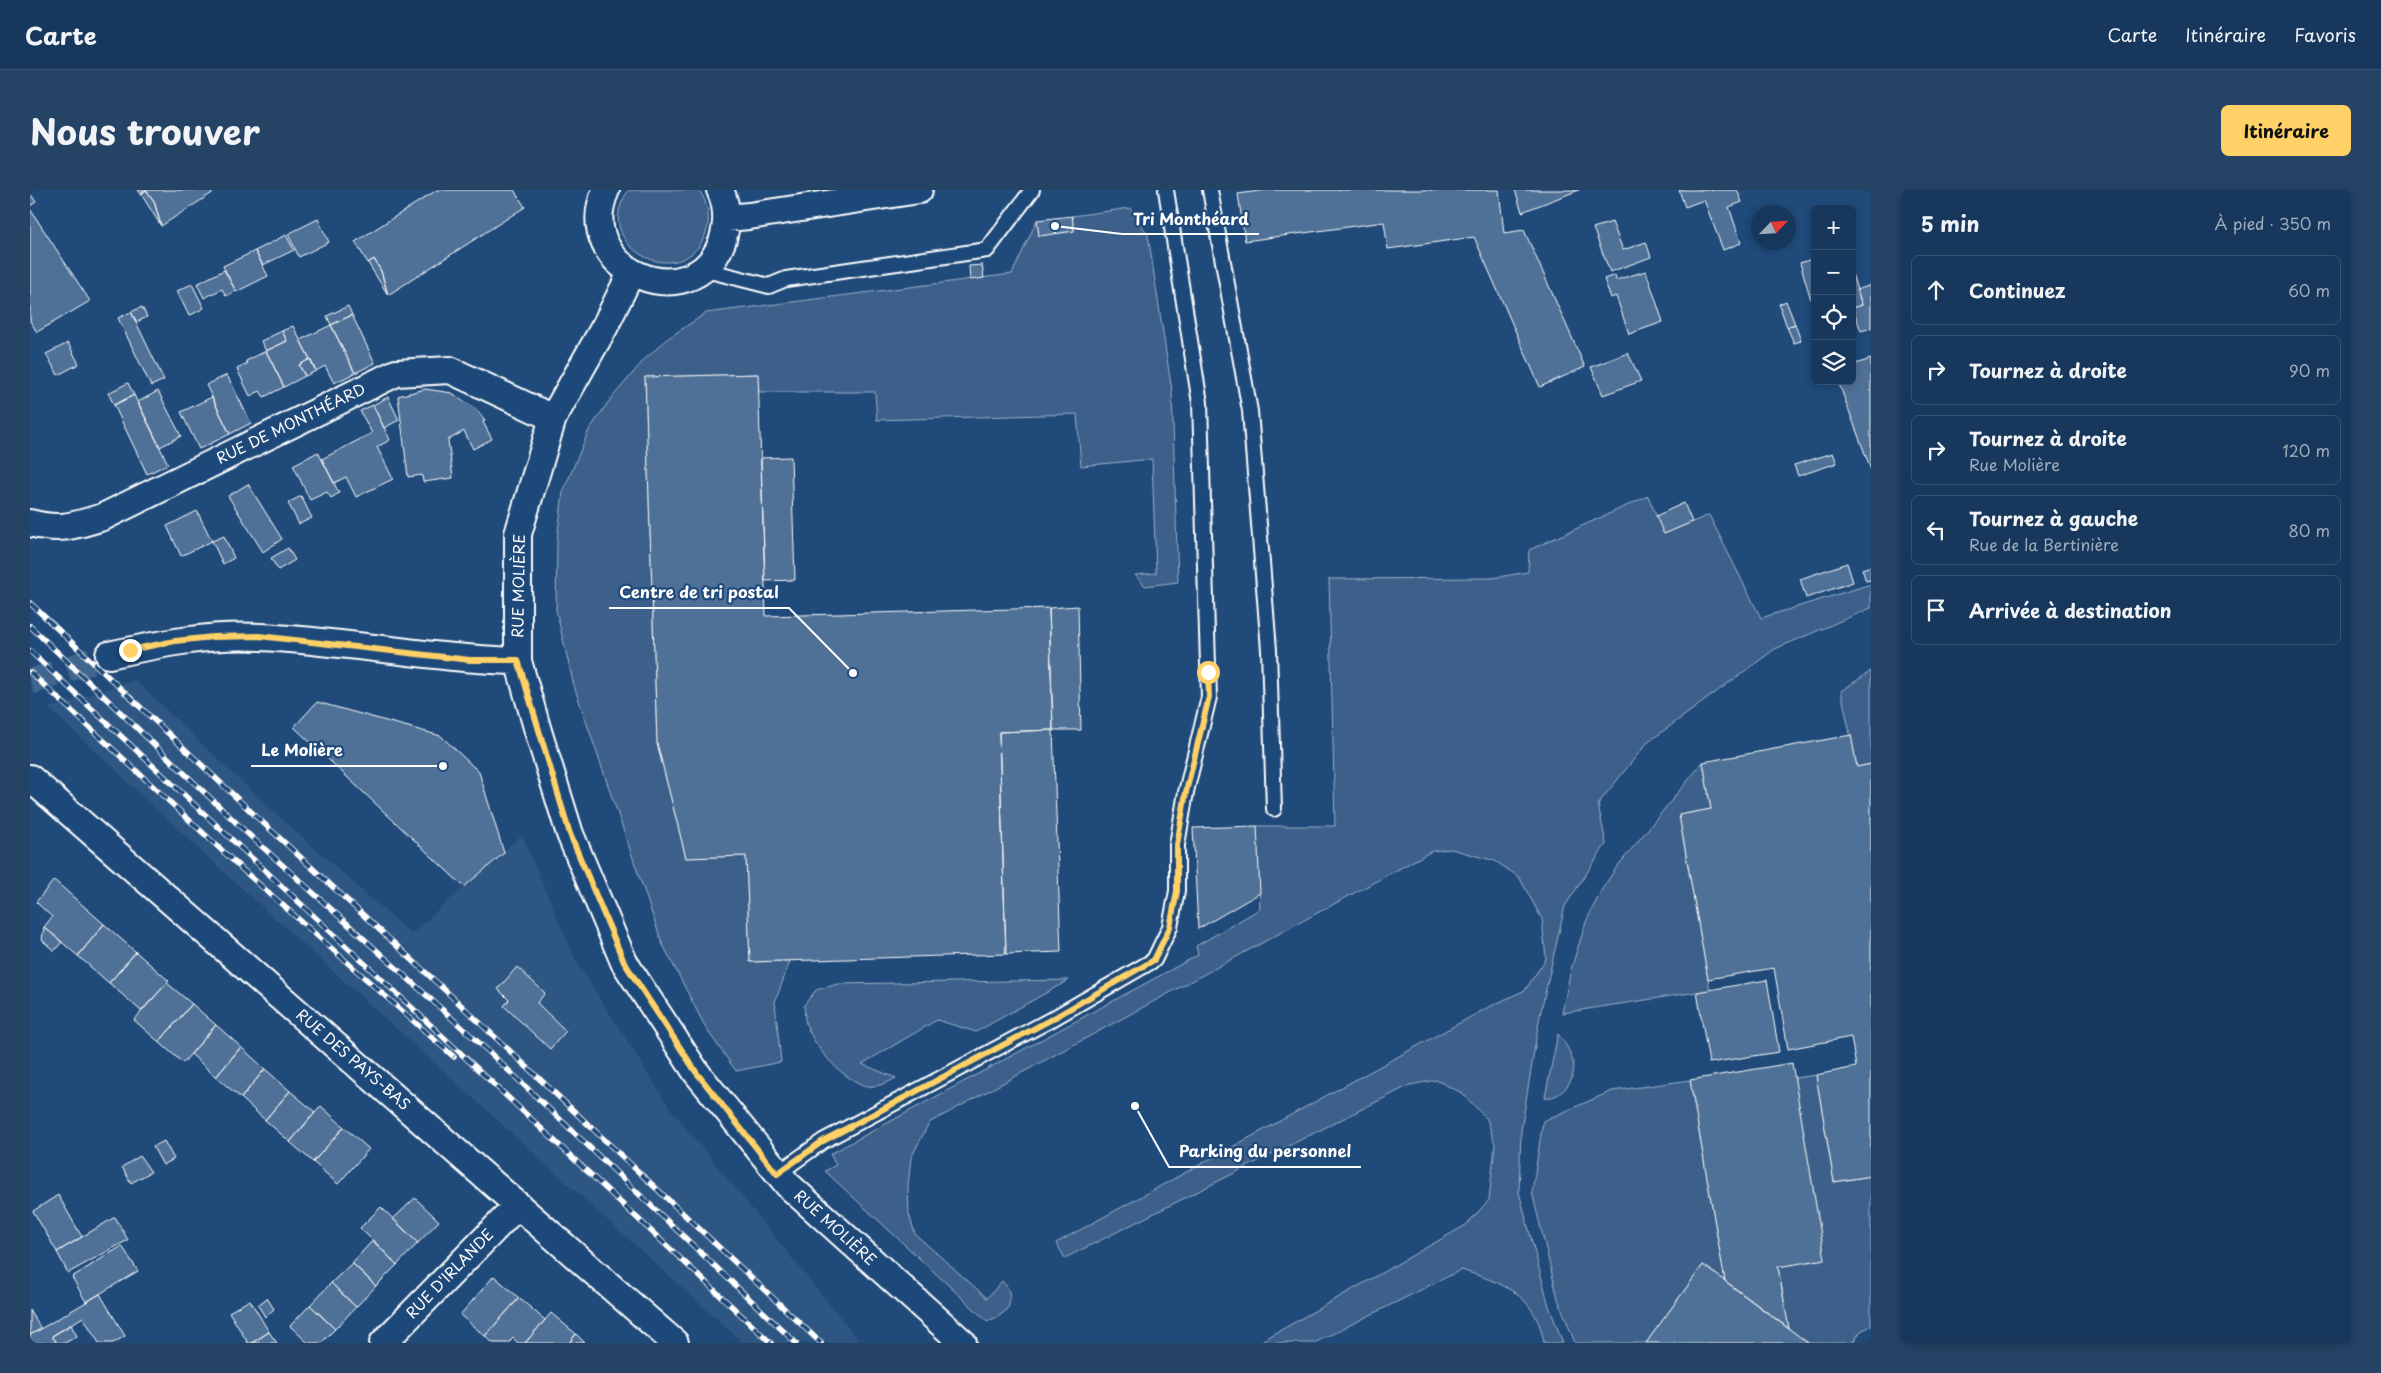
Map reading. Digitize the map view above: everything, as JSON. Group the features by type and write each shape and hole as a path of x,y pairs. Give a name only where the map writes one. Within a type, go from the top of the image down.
{"street":[{"path":"606,190 600,212 604,241 610,254 632,274 643,278 668,282 692,275 702,269 720,246 727,218 720,190"},
{"path":"727,218 919,190"},
{"name":"RUE MOLIÈRE","path":"632,274 606,326 553,418 518,534 518,660 570,834 624,962 696,1072 777,1174 963,1343"},
{"name":"RUE DE MONTHÉARD","path":"30,523 50,528 73,526 103,517 396,373 450,370 553,418"},
{"path":"109,655 175,641 213,637 259,636 470,660 518,660"},
{"name":"RUE DES PAYS-BAS","path":"30,778 675,1343"},
{"name":"RUE D'IRLANDE","path":"383,1343 518,1205"}],"lane":[{"path":"702,269 769,286 786,278 987,250 1032,190"},
{"path":"777,1174 823,1141 1052,1019 1154,960 1170,927 1177,891 1177,845 1186,792 1209,697 1200,403 1166,190"},
{"path":"1210,190 1250,412 1269,650 1274,809"}],"shaded area":[{"path":"629,190 699,190 705,200 708,222 706,233 694,251 678,261 660,262 643,256 629,244 620,229 619,210"},
{"path":"1130,208 1148,235 1172,391 1178,582 1145,586 1135,575 1156,573 1152,459 1081,466 1077,414 877,420 875,392 759,392 757,374 645,377 657,743 686,858 746,856 750,962 790,961 775,1002 781,1062 736,1071 707,1030 662,943 574,686 556,610 557,540 563,492 589,430 609,401 644,360 667,339 706,313 1012,274 1037,220 1039,236 1074,231 1072,216"},
{"path":"1648,496 1664,534 1709,515 1761,618 1871,584 1871,608 1775,649 1647,743 1598,804 1606,844 1565,906 1540,1015 1521,1131 1519,1192 1549,1306 1563,1343 1544,1343 1540,1326 1534,1313 1515,1293 1491,1280 1461,1270 1314,1343 1258,1343 1466,1225 1489,1200 1495,1144 1487,1119 1462,1093 1436,1080 1410,1085 1065,1258 1056,1243 1487,1008 1525,990 1546,959 1542,919 1519,877 1495,861 1451,849 1432,851 929,1123 911,1158 908,1186 909,1214 915,1234 987,1298 1002,1281 1005,1284 1009,1290 1010,1301 1008,1309 998,1317 987,1321 825,1171 836,1165 830,1154 1198,955 1196,946 1260,909 1257,826 1335,826 1329,579 1492,578 1528,572 1529,550"},
{"path":"1871,671 1871,764 1857,767 1841,691"},
{"path":"135,680 265,804 411,934 522,835 576,961 670,1108 861,1343 743,1343 216,865 49,708"},
{"path":"1703,762 1711,809 1679,815 1710,990 1562,1013 1571,969 1586,922 1601,891 1616,868"},
{"path":"1069,980 976,1032 937,1020 862,1064 896,1078 876,1086 863,1085 836,1068 815,1042 805,1019 804,1005 816,990 838,984"},
{"path":"1558,1034 1573,1062 1573,1075 1567,1087 1557,1095 1545,1097"},
{"path":"1816,1075 1834,1182 1871,1176 1871,1326 1861,1331 1852,1343 1808,1343 1789,1329 1778,1267 1795,1078"},
{"path":"1690,1080 1725,1281 1703,1265 1646,1343 1575,1343 1558,1299 1532,1192 1543,1121 1612,1091"}],"building":[{"path":"138,190 146,190 141,194"},
{"path":"146,190 217,190 161,226 154,201"},
{"path":"146,190 154,201 161,226 141,194"},
{"path":"437,190 514,190 525,207 388,295 381,271 374,259 368,263 355,242"},
{"path":"1266,190 1499,190 1504,233 1524,230 1585,367 1540,387 1474,237 1388,249 1384,222 1245,241 1238,194"},
{"path":"1515,190 1579,190 1522,212"},
{"path":"1679,190 1737,190 1742,202 1729,207 1741,243 1723,250 1704,200 1685,207"},
{"path":"30,193 36,202 30,206"},
{"path":"30,209 90,301 37,332 30,321"},
{"path":"1072,216 1074,231 1039,236 1037,220"},
{"path":"318,219 329,242 299,257 288,234"},
{"path":"1612,222 1623,250 1646,242 1651,257 1610,272 1593,228"},
{"path":"286,235 294,250 263,265 255,251"},
{"path":"255,251 268,276 236,292 223,266"},
{"path":"374,259 381,271 388,295 368,263"},
{"path":"1811,259 1811,300 1800,263"},
{"path":"982,265 984,278 970,280 969,266"},
{"path":"224,270 236,291 226,296 222,289 204,298 197,284"},
{"path":"1646,271 1663,322 1629,334 1616,296 1611,298 1604,279 1615,275 1616,280"},
{"path":"192,284 204,308 189,316 177,291"},
{"path":"1871,285 1871,328 1861,331 1856,317 1856,307 1862,305 1857,290"},
{"path":"1856,286 1862,305 1856,307"},
{"path":"1786,301 1795,324 1787,327 1779,304"},
{"path":"348,306 352,315 331,325 327,316"},
{"path":"142,307 147,317 137,322 131,312"},
{"path":"131,312 164,380 151,386 118,318"},
{"path":"352,315 375,363 355,373 331,325"},
{"path":"1795,324 1801,341 1794,343 1787,327"},
{"path":"331,325 355,373 334,383 325,366 316,371 300,340"},
{"path":"293,326 310,359 299,365 305,376 284,387 266,351 287,341 282,331"},
{"path":"282,331 287,341 266,351 261,341"},
{"path":"68,343 79,364 58,375 46,354"},
{"path":"266,351 284,387 264,397 260,391 250,396 237,369 247,364 246,361"},
{"path":"1628,353 1641,381 1603,395 1591,367"},
{"path":"310,359 316,371 305,376 299,365"},
{"path":"1871,359 1871,470 1839,385 1856,385 1856,364"},
{"path":"758,374 766,616 1049,608 1053,730 999,732 1006,954 750,962 746,856 686,858 657,743 645,377"},
{"path":"227,375 251,423 230,434 206,385"},
{"path":"128,383 134,395 114,405 108,393"},
{"path":"425,389 452,393 476,409 485,420 483,422 492,439 473,449 464,431 448,440 453,478 423,482 422,475 408,477 398,396"},
{"path":"158,391 181,436 160,447 138,402"},
{"path":"134,395 168,464 147,474 114,405"},
{"path":"212,397 230,434 199,449 181,412"},
{"path":"388,397 399,420 384,428 373,405"},
{"path":"373,405 390,440 377,447 393,479 356,497 346,477 334,483 322,459 372,433 360,411"},
{"path":"318,452 339,493 331,498 327,492 310,500 293,465"},
{"path":"1833,453 1837,463 1798,476 1794,465"},
{"path":"791,457 795,580 765,581 761,458"},
{"path":"248,484 282,539 263,552 228,496"},
{"path":"301,496 312,518 299,524 288,503"},
{"path":"1684,503 1692,522 1664,534 1656,516"},
{"path":"197,511 212,541 181,556 167,526"},
{"path":"224,536 234,558 223,564 212,541"},
{"path":"288,548 295,560 278,570 271,558"},
{"path":"1847,563 1853,582 1806,598 1800,579"},
{"path":"1871,566 1871,580 1866,581 1862,569"},
{"path":"1078,606 1081,730 1053,730 1049,608"},
{"path":"317,702 441,736 479,772 504,853 464,887 294,727"},
{"path":"1053,730 1061,952 1006,954 999,732"},
{"path":"1851,735 1857,767 1871,764 1871,1176 1834,1182 1816,1075 1856,1067 1851,1037 1788,1049 1774,968 1708,979 1679,815 1711,809 1703,762"},
{"path":"1257,826 1260,893 1198,929 1193,828"},
{"path":"54,880 104,924 78,956 44,927 52,917 36,902"},
{"path":"104,924 136,952 109,983 78,956"},
{"path":"44,927 62,942 54,951 42,940"},
{"path":"136,952 169,981 141,1011 109,983"},
{"path":"517,967 545,993 537,1003 566,1031 550,1049 504,1006 509,1000 498,989"},
{"path":"1767,980 1779,1052 1709,1063 1697,992"},
{"path":"167,983 192,1004 159,1042 134,1020"},
{"path":"192,1004 216,1025 183,1063 159,1042"},
{"path":"216,1025 241,1047 216,1077 191,1054"},
{"path":"241,1047 265,1069 241,1098 216,1077"},
{"path":"1792,1063 1825,1259 1778,1267 1789,1329 1725,1281 1690,1080"},
{"path":"265,1069 290,1091 265,1120 241,1098"},
{"path":"290,1091 315,1112 290,1142 265,1120"},
{"path":"321,1106 344,1127 313,1162 290,1142"},
{"path":"344,1127 369,1149 338,1184 313,1162"},
{"path":"164,1141 174,1159 163,1165 153,1147"},
{"path":"140,1156 151,1172 131,1183 122,1167"},
{"path":"58,1195 82,1237 57,1252 33,1211"},
{"path":"415,1198 439,1221 418,1243 393,1219"},
{"path":"381,1207 418,1243 397,1265 360,1228"},
{"path":"115,1217 128,1240 68,1273 57,1252"},
{"path":"373,1240 397,1265 376,1286 352,1263"},
{"path":"122,1246 138,1271 86,1302 72,1277"},
{"path":"352,1263 376,1286 356,1307 331,1283"},
{"path":"1703,1265 1709,1269 1808,1343 1646,1343"},
{"path":"494,1276 519,1298 485,1336 460,1315"},
{"path":"331,1283 356,1307 335,1329 310,1305"},
{"path":"100,1294 125,1336 113,1343 99,1343 83,1317 52,1336 57,1343 30,1343 30,1335"},
{"path":"267,1298 274,1309 265,1317 258,1305"},
{"path":"519,1298 545,1320 525,1343 518,1343 513,1338 509,1343 493,1343 485,1336"},
{"path":"250,1300 269,1332 252,1343 248,1343 229,1312"},
{"path":"310,1305 335,1329 321,1343 308,1343 290,1326"},
{"path":"30,1310 41,1329 30,1335"},
{"path":"551,1313 576,1334 569,1343 525,1343"},
{"path":"71,1325 77,1336 65,1343 57,1343 52,1336"},
{"path":"269,1332 277,1343 252,1343"},
{"path":"576,1334 585,1343 569,1343"}],"tunnel":[{"path":"30,682 109,655"}],"railway":[{"path":"30,603 821,1343"},
{"path":"30,626 247,833 488,1051 796,1343"},
{"path":"30,651 771,1343"},
{"path":"30,672 243,870 454,1057"}],"place":[{"name":"Tri Monthéard","path":"1055,226"},
{"name":"Centre de tri postal","path":"853,673"},
{"name":"Le Molière","path":"443,766"},
{"name":"Parking du personnel","path":"1135,1106"}],"route":[{"path":"130,650 175,641 213,637 259,636 470,660 518,660 570,834 624,962 696,1072 777,1174 823,1141 1052,1019 1154,960 1170,927 1177,891 1177,845 1186,792 1209,697 1208,672"}]}
